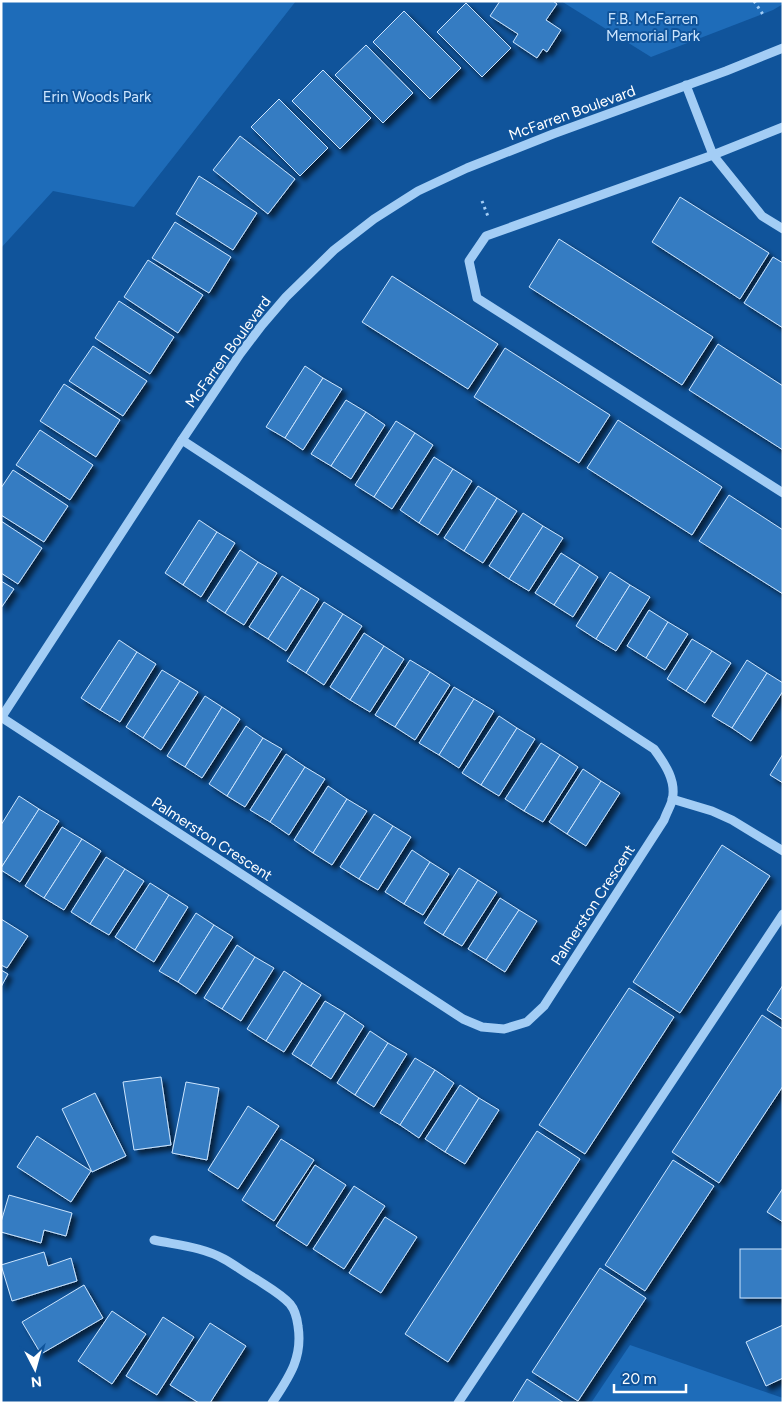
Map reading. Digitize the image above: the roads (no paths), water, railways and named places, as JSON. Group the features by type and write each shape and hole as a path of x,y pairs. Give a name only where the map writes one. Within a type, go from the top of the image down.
{"street":[{"name":"McFarren Boulevard","path":"1,718 240,354 262,324 286,297 334,250 374,219 418,191 467,168 783,48"},
{"path":"686,86 713,155 762,216 783,229"},
{"path":"783,127 713,155 486,236 468,261 477,298 783,493"},
{"name":"Palmerston Crescent","path":"1,718 463,1019 482,1027 504,1029 527,1022 544,1006 664,820 672,799 672,782 668,766 654,749 182,440"},
{"path":"672,799 712,811 732,820 783,851"},
{"path":"458,1403 783,914"},
{"path":"154,1240 193,1248 223,1258 282,1296 291,1306 297,1318 299,1350 288,1379 272,1403"}],"park label":[{"name":"F.B. McFarren Memorial Park","path":"653,28"},
{"name":"Erin Woods Park","path":"97,97"}]}
